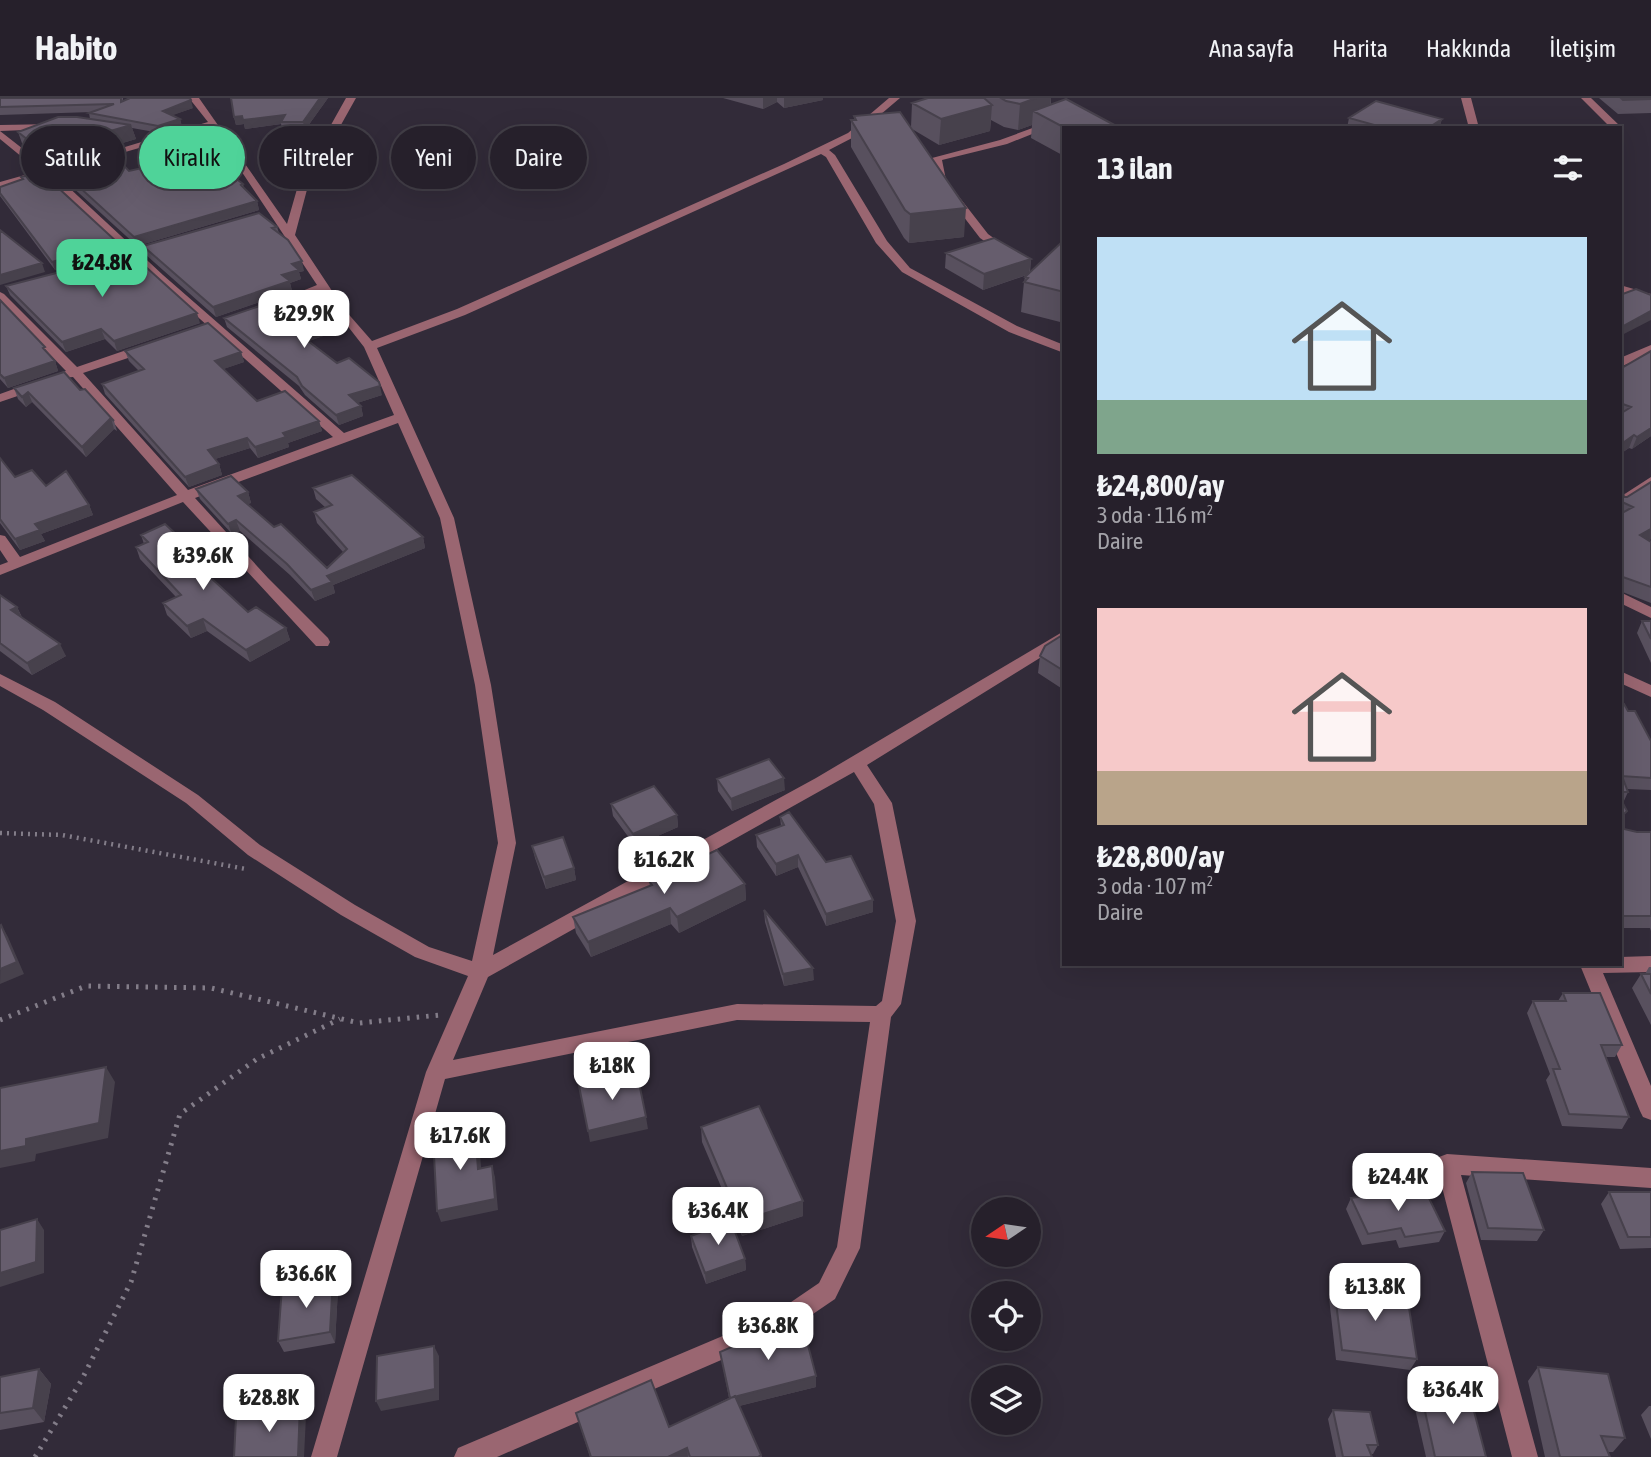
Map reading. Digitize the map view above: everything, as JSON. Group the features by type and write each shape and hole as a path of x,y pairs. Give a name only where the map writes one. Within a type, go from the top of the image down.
{"street":[{"path":"194,98 214,123 266,215 289,236 370,346 447,518 483,685 507,843 480,972 437,1072 324,1457"},
{"path":"289,236 304,182 351,98"},
{"path":"370,346 461,312 691,211 851,135 895,98"},
{"path":"1466,98 1473,126"},
{"path":"1586,98 1615,126"},
{"path":"1016,258 984,236 941,180 937,158 1003,142 1068,117"},
{"path":"204,126 214,123"},
{"path":"0,128 21,127"},
{"path":"0,134 21,149"},
{"path":"135,134 139,135"},
{"path":"821,149 830,155 896,262 1013,329 1062,348"},
{"path":"0,186 21,179"},
{"path":"70,189 134,253 220,323 342,438"},
{"path":"263,308 324,287"},
{"path":"1622,289 1651,298"},
{"path":"4,292 23,323 75,372 184,496 322,642"},
{"path":"194,332 220,323"},
{"path":"0,398 159,343"},
{"path":"1622,362 1651,349"},
{"path":"0,570 184,496 401,417"},
{"path":"1622,503 1651,481"},
{"path":"0,540 17,564"},
{"path":"1622,598 1650,613"},
{"path":"0,679 49,706 192,799 254,850 348,910 422,952 480,972 539,937 740,829 1002,677 1062,637"},
{"path":"1622,677 1651,692"},
{"path":"467,1457 780,1323 827,1292 848,1248 881,1014 891,1004 906,921 883,803 856,762"},
{"path":"1622,964 1651,964"},
{"path":"1590,966 1651,1111"},
{"path":"437,1072 737,1012 881,1014"},
{"path":"1525,1457 1447,1164 1651,1178"}],"path":[{"path":"0,833 62,835 259,871"},
{"path":"0,1020 86,986 211,988 359,1023 462,1013"},
{"path":"35,1457 80,1381 131,1282 180,1114 257,1059 340,1019"}],"building":[{"path":"0,98 121,98 121,102 130,98 191,100 163,111 180,119 158,126 89,113 114,104 0,107"},
{"path":"231,98 320,98 303,122 281,122 285,115 243,120 242,116 234,117"},
{"path":"928,98 984,98 992,105 941,119 912,103"},
{"path":"1001,98 1036,98 1020,104"},
{"path":"1621,98 1651,98 1651,99 1623,100"},
{"path":"1066,99 1116,126 1062,126 1033,111"},
{"path":"1376,101 1442,119 1431,126 1378,126 1349,118"},
{"path":"900,112 966,208 910,214 905,210 851,120 856,120 854,116"},
{"path":"58,117 131,125 125,127 34,126"},
{"path":"125,167 129,171 139,169 139,189 245,189 257,201 134,237 81,189 125,189"},
{"path":"21,180 21,189 59,189 118,243 52,262 0,193 0,187"},
{"path":"259,213 277,227 272,228 288,240 302,261 292,264 299,270 282,275 290,281 213,307 143,246"},
{"path":"0,230 42,263 0,275"},
{"path":"994,238 1031,259 984,274 946,253"},
{"path":"1062,242 1062,292 1024,282 1028,278 1025,277"},
{"path":"127,250 197,313 114,341 101,329 62,342 6,286 60,272 59,270"},
{"path":"1636,289 1651,295 1651,311 1622,327 1622,294"},
{"path":"301,292 333,323 299,334 337,363 349,358 379,382 380,386 349,395 361,406 336,415 302,386 297,377 224,318"},
{"path":"0,300 55,361 4,378 0,374"},
{"path":"208,323 241,352 215,361 257,401 285,391 319,421 283,433 286,437 255,447 247,438 208,450 219,464 185,477 102,384 144,369 125,351"},
{"path":"1651,351 1651,428 1622,444 1622,413 1631,407 1622,404 1622,368"},
{"path":"64,372 80,390 85,389 114,421 111,418 82,447 28,392 22,397 14,388"},
{"path":"0,458 15,477 32,470 46,486 66,471 89,505 35,524 40,530 15,539 0,519"},
{"path":"352,475 423,537 327,576 332,582 311,590 287,564 236,520 228,524 196,489 231,476 248,492 238,496 274,527 281,524 327,568 347,549 314,512 332,505 313,488"},
{"path":"1651,482 1651,529 1640,535 1651,542 1651,587 1622,577 1622,513 1633,507 1622,502 1622,492 1627,497"},
{"path":"165,524 206,562 198,566 248,612 256,607 286,628 246,650 203,619 187,626 163,603 181,595 136,547 148,542 141,535"},
{"path":"0,595 17,607 11,610 60,644 27,663 0,643"},
{"path":"1642,621 1651,621 1651,639"},
{"path":"1062,635 1062,670 1040,656 1045,646"},
{"path":"1622,704 1628,711 1635,711 1651,741 1651,778 1622,776"},
{"path":"769,759 784,778 731,799 717,779"},
{"path":"1622,776 1628,792 1622,792"},
{"path":"654,786 677,815 633,834 611,804"},
{"path":"1622,802 1627,811 1624,814 1624,829 1651,832 1651,916 1622,916"},
{"path":"789,812 826,862 851,856 873,900 826,914 798,855 776,864 756,835 784,825 780,817"},
{"path":"563,837 574,868 544,877 532,846"},
{"path":"717,850 745,884 677,917 670,908 588,942 573,917 652,885 649,881"},
{"path":"764,910 813,968 783,974"},
{"path":"0,926 17,962 0,969"},
{"path":"1641,974 1651,974 1651,994"},
{"path":"1563,993 1600,993 1622,1045 1601,1045 1629,1117 1569,1114 1553,1069 1560,1069 1533,1001 1566,1001"},
{"path":"106,1067 99,1123 26,1139 26,1146 0,1151 0,1088"},
{"path":"637,1073 646,1117 588,1131 579,1086"},
{"path":"759,1106 803,1201 741,1221 701,1127"},
{"path":"475,1129 478,1169 492,1166 495,1199 437,1211 433,1137"},
{"path":"1472,1172 1523,1173 1544,1230 1488,1228"},
{"path":"1404,1190 1406,1195 1426,1192 1445,1231 1405,1237 1401,1228 1368,1234 1351,1198"},
{"path":"1609,1192 1651,1192 1651,1237 1628,1237"},
{"path":"37,1219 36,1262 0,1273 0,1230"},
{"path":"731,1221 745,1259 705,1273 691,1236"},
{"path":"333,1278 330,1332 278,1341 282,1287"},
{"path":"1334,1287 1407,1295 1417,1359 1342,1350"},
{"path":"803,1326 816,1376 730,1398 720,1352 752,1338"},
{"path":"434,1346 435,1389 376,1401 377,1356"},
{"path":"1538,1367 1608,1374 1625,1438 1601,1436 1610,1457 1560,1457"},
{"path":"39,1369 33,1408 0,1413 0,1377"},
{"path":"651,1380 669,1427 735,1396 761,1455 690,1457 687,1448 668,1457 591,1457 576,1413"},
{"path":"1421,1393 1470,1396 1486,1457 1435,1457"},
{"path":"300,1405 298,1457 234,1457 236,1418"},
{"path":"1333,1410 1370,1412 1378,1445 1367,1445 1372,1457 1343,1457"}]}
